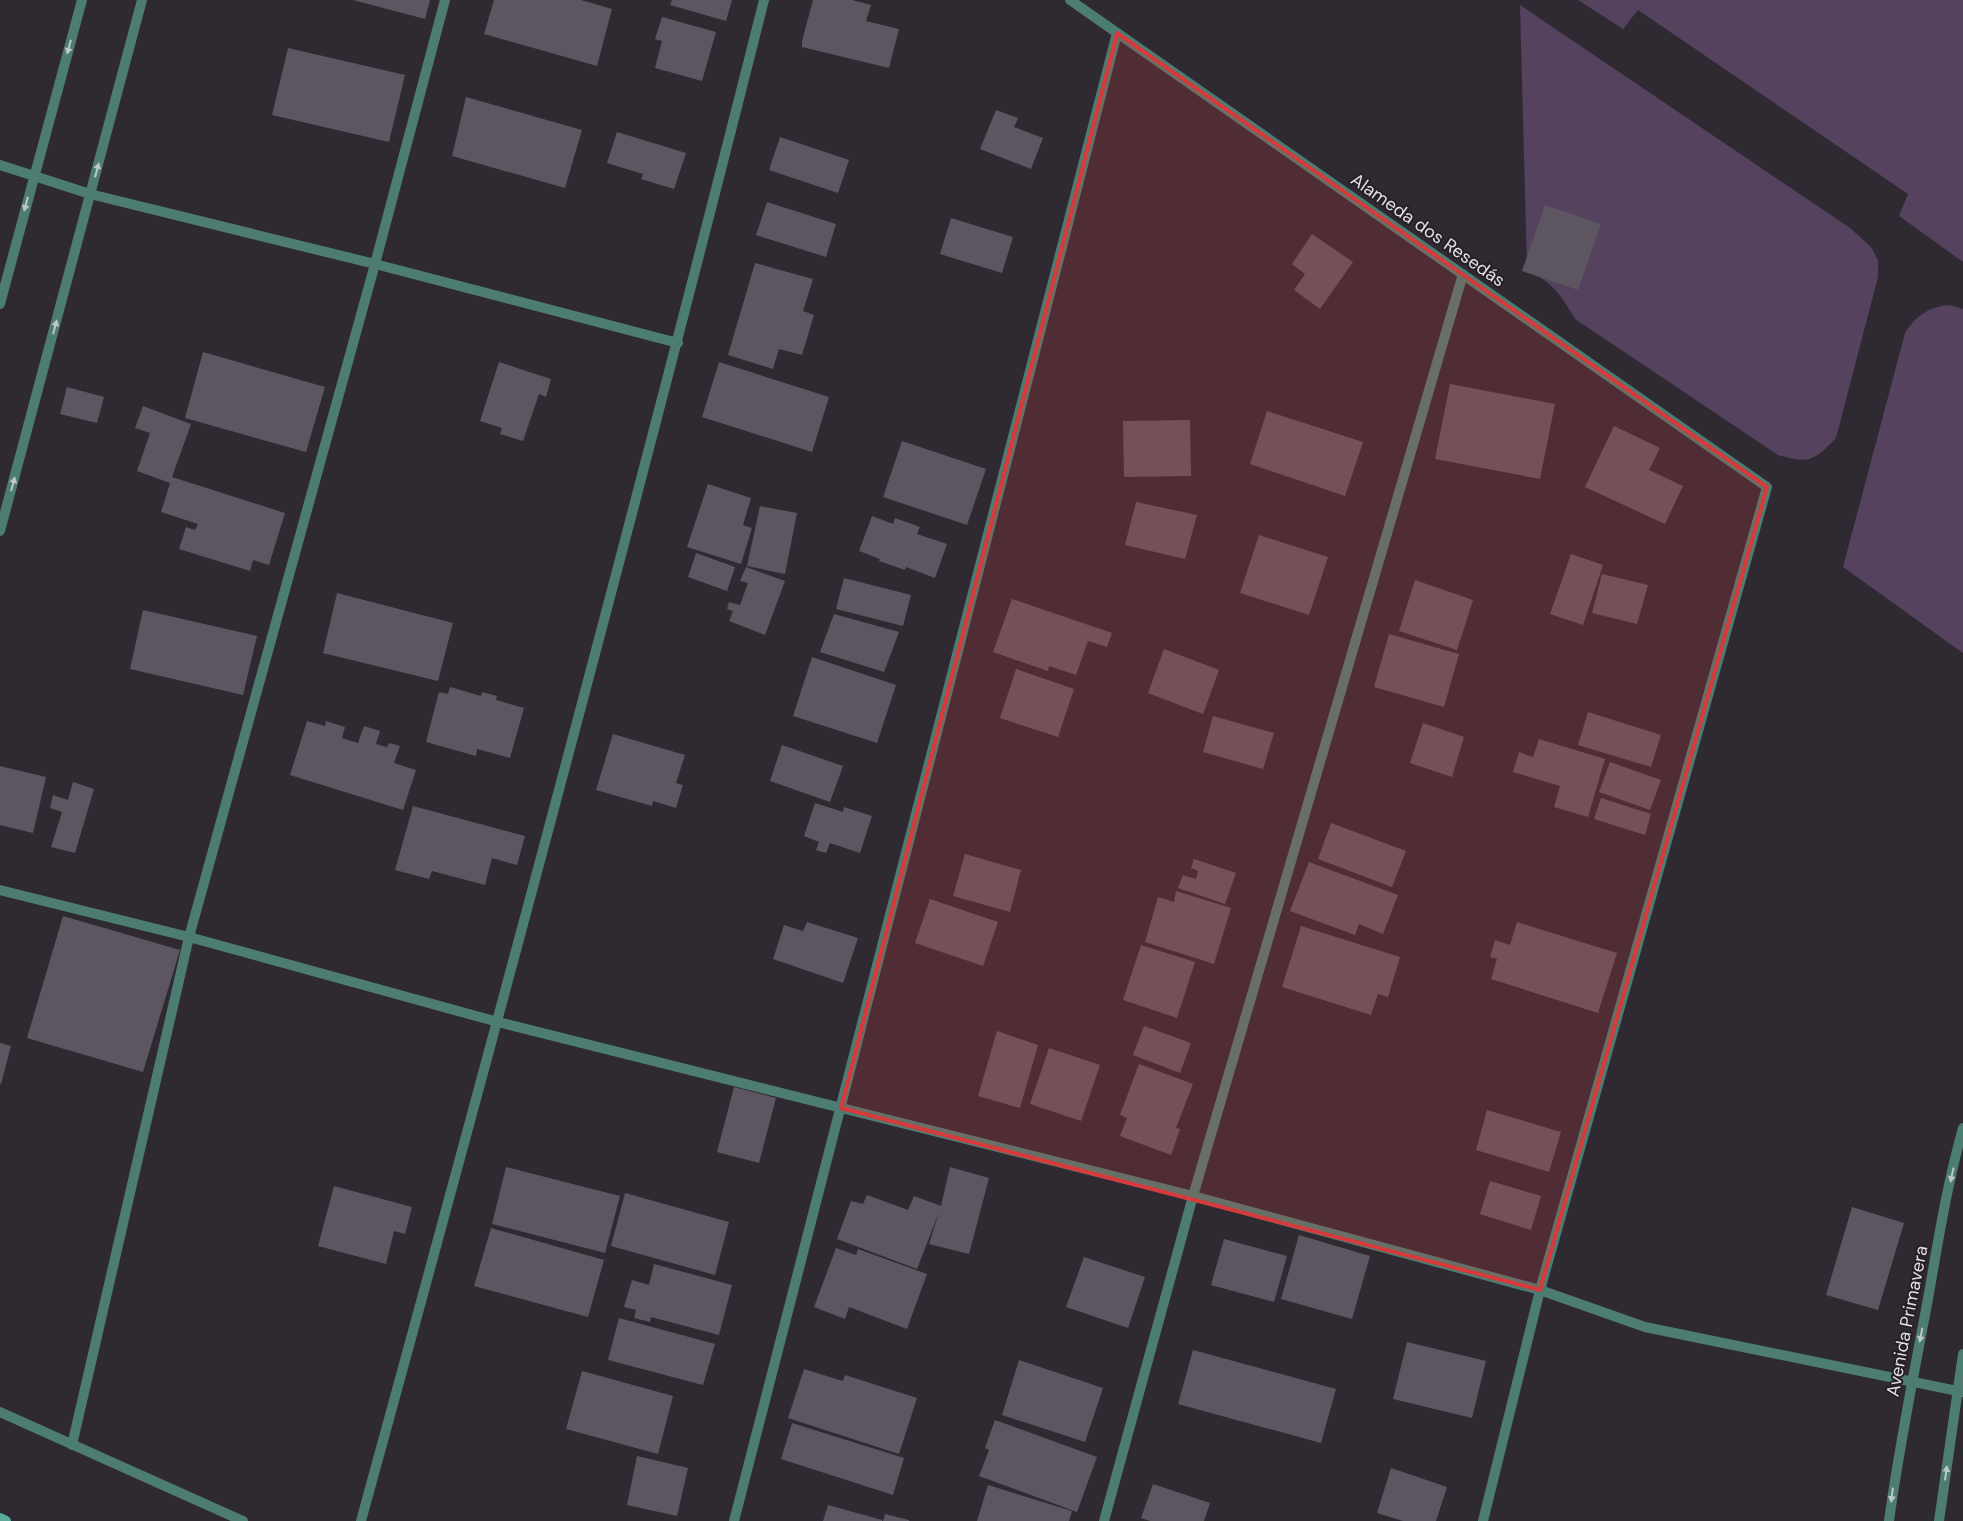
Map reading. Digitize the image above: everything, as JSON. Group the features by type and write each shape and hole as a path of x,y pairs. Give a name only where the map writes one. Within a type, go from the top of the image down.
{"main road":[{"path":"0,1518 6,1521"}],"street":[{"path":"0,304 82,0"},
{"path":"0,531 142,0"},
{"path":"72,1445 189,937 375,264 445,0"},
{"path":"361,1521 498,1022 678,343 764,0"},
{"name":"Alameda dos Resedás","path":"1070,0 1767,487 1540,1290"},
{"path":"734,1521 1117,33"},
{"path":"0,165 90,194 375,264 678,343"},
{"path":"1104,1521 1193,1196 1462,274"},
{"path":"0,890 189,937 498,1022 1193,1196 1540,1290 1646,1327 1960,1391"},
{"name":"Avenida Primavera","path":"1889,1521 1895,1471 1945,1208 1963,1128"},
{"path":"1483,1521 1540,1290"},
{"path":"1939,1521 1960,1391 1963,1354"},
{"path":"0,1412 243,1521"}],"highlighted area":[{"path":"1117,33 1767,487 1540,1290 841,1108"}],"shaded area":[{"path":"1578,0 1963,0 1963,262 1899,216 1908,194 1638,10 1623,29"},
{"path":"1520,5 1850,228 1871,247 1878,260 1878,277 1836,438 1816,456 1804,460 1778,455 1575,319 1555,290 1543,279 1527,269"},
{"path":"1950,305 1963,309 1963,653 1843,567 1905,333 1913,322 1924,313 1936,307"}],"building":[{"path":"353,0 430,0 425,19"},
{"path":"494,0 581,0 612,9 597,66 484,34"},
{"path":"672,0 732,0 726,21 670,5"},
{"path":"813,0 852,0 871,5 866,21 899,29 889,68 802,47"},
{"path":"662,17 716,32 702,81 655,68 662,41 655,39"},
{"path":"288,48 405,75 389,142 272,115"},
{"path":"466,97 582,130 565,188 452,156"},
{"path":"996,110 1018,118 1014,127 1043,138 1031,169 980,149"},
{"path":"617,132 686,153 674,189 641,179 643,174 607,163"},
{"path":"780,137 849,160 838,193 769,170"},
{"path":"767,202 836,224 826,257 756,235"},
{"path":"1545,205 1601,224 1578,290 1522,271"},
{"path":"951,218 1013,237 1002,273 940,254"},
{"path":"1312,234 1353,262 1320,309 1294,290 1305,274 1292,264"},
{"path":"755,263 813,279 803,311 814,315 802,355 779,349 773,369 728,355"},
{"path":"203,352 325,387 306,452 185,418"},
{"path":"499,362 551,379 546,397 539,394 523,441 500,434 502,428 480,421"},
{"path":"719,362 829,397 812,452 702,417"},
{"path":"1450,384 1555,404 1540,479 1435,459"},
{"path":"67,387 104,397 97,423 60,414"},
{"path":"143,406 191,424 172,477 285,513 269,565 253,560 250,571 179,549 186,527 195,530 198,524 161,512 170,483 137,471 150,433 135,428"},
{"path":"1267,411 1363,442 1345,496 1250,464"},
{"path":"1190,420 1191,476 1124,477 1123,421"},
{"path":"1614,426 1660,448 1649,470 1683,486 1665,524 1585,487"},
{"path":"902,441 986,469 967,525 883,497"},
{"path":"708,484 751,498 743,525 752,528 741,564 687,547"},
{"path":"1136,502 1197,515 1185,559 1125,545"},
{"path":"760,506 797,513 785,574 747,566"},
{"path":"872,516 893,524 895,518 920,527 917,534 947,544 935,578 906,567 905,570 879,561 880,559 859,551"},
{"path":"1259,535 1328,557 1309,615 1240,593"},
{"path":"696,553 735,567 727,591 688,577"},
{"path":"1571,554 1603,565 1583,625 1550,614"},
{"path":"746,567 785,581 765,635 729,621 733,611 727,609 729,602 740,605 748,583 740,581"},
{"path":"1602,574 1648,585 1637,624 1592,613"},
{"path":"844,578 911,595 903,626 836,609"},
{"path":"1415,580 1473,600 1457,650 1399,631"},
{"path":"337,593 453,623 438,681 323,653"},
{"path":"1012,599 1112,633 1107,647 1088,641 1076,675 1049,666 1048,671 993,652"},
{"path":"143,610 257,636 243,695 130,669"},
{"path":"834,614 899,632 884,672 820,652"},
{"path":"1389,634 1459,654 1444,707 1374,687"},
{"path":"1164,649 1219,670 1203,714 1148,693"},
{"path":"812,657 896,685 877,743 793,716"},
{"path":"1016,669 1074,689 1058,737 1000,718"},
{"path":"450,687 481,696 482,692 497,696 496,700 524,708 510,758 477,749 476,756 426,742 439,692 448,694"},
{"path":"1588,712 1661,735 1651,767 1578,745"},
{"path":"1213,716 1274,733 1263,769 1203,752"},
{"path":"307,721 325,726 326,721 345,727 342,738 358,743 364,726 380,731 376,744 387,747 389,743 400,746 394,763 416,770 403,810 290,775"},
{"path":"1423,723 1464,737 1452,777 1410,763"},
{"path":"613,734 685,755 676,783 683,785 676,808 653,801 652,806 596,790"},
{"path":"1539,739 1605,759 1588,817 1554,807 1560,786 1513,772 1519,752 1533,757"},
{"path":"782,745 843,766 830,802 770,781"},
{"path":"1610,762 1661,780 1650,810 1599,792"},
{"path":"0,766 46,777 33,833 0,825"},
{"path":"73,782 94,789 75,853 51,847 62,812 50,808 53,795 68,800"},
{"path":"1601,798 1651,814 1645,835 1594,819"},
{"path":"815,803 843,812 844,807 872,816 860,853 830,843 826,853 816,850 819,842 804,836"},
{"path":"413,806 525,836 517,865 492,858 485,885 432,871 429,879 395,870"},
{"path":"1331,823 1406,851 1392,887 1318,859"},
{"path":"965,854 1021,870 1010,912 953,896"},
{"path":"1194,859 1236,873 1225,904 1178,888 1183,875 1196,879 1198,871 1191,868"},
{"path":"1309,862 1398,895 1383,934 1359,924 1355,935 1290,911"},
{"path":"1176,891 1231,908 1214,964 1145,942 1158,897 1174,902"},
{"path":"930,899 998,922 983,966 915,943"},
{"path":"63,916 180,950 143,1072 27,1038"},
{"path":"807,922 858,938 843,983 773,959 784,925 803,931"},
{"path":"1517,922 1617,953 1598,1013 1491,979 1497,959 1490,957 1495,940 1510,945"},
{"path":"1301,926 1400,957 1388,997 1378,994 1371,1015 1282,987"},
{"path":"1141,945 1195,962 1177,1018 1123,1000"},
{"path":"1144,1026 1191,1043 1180,1073 1133,1055"},
{"path":"997,1031 1038,1045 1020,1108 978,1096"},
{"path":"0,1043 11,1046 1,1084 0,1084"},
{"path":"1049,1048 1100,1065 1081,1121 1030,1104"},
{"path":"1139,1064 1193,1084 1176,1128 1180,1129 1171,1155 1120,1136 1127,1118 1120,1115"},
{"path":"734,1087 776,1098 759,1163 717,1152"},
{"path":"1487,1110 1561,1132 1549,1172 1476,1150"},
{"path":"506,1167 620,1196 605,1253 492,1224"},
{"path":"950,1167 989,1178 969,1254 929,1244 939,1212 917,1269 837,1239 851,1201 863,1204 867,1195 908,1210 914,1196 941,1206"},
{"path":"1490,1181 1541,1196 1531,1230 1480,1214"},
{"path":"334,1186 412,1207 405,1234 394,1231 386,1264 318,1246"},
{"path":"625,1193 729,1222 715,1275 611,1246"},
{"path":"1852,1207 1904,1223 1878,1310 1826,1295"},
{"path":"491,1228 604,1260 588,1317 474,1286"},
{"path":"1299,1235 1370,1256 1352,1319 1281,1299"},
{"path":"1224,1239 1287,1256 1274,1302 1211,1285"},
{"path":"836,1248 856,1255 858,1249 927,1274 907,1329 849,1307 845,1319 814,1307"},
{"path":"1084,1257 1145,1277 1128,1328 1066,1307"},
{"path":"654,1264 732,1285 719,1335 651,1317 650,1322 634,1318 636,1310 624,1307 632,1280 649,1285"},
{"path":"619,1318 715,1344 703,1385 608,1360"},
{"path":"1407,1342 1486,1361 1472,1418 1393,1399"},
{"path":"1193,1350 1336,1389 1321,1443 1178,1404"},
{"path":"1019,1360 1103,1388 1085,1442 1002,1415"},
{"path":"804,1369 843,1381 845,1375 917,1398 899,1454 788,1418"},
{"path":"582,1371 673,1396 658,1454 566,1429"},
{"path":"995,1420 1097,1457 1077,1512 979,1476 989,1450 985,1448"},
{"path":"792,1423 904,1458 893,1495 781,1459"},
{"path":"637,1456 688,1468 677,1516 627,1505"},
{"path":"1391,1468 1447,1487 1436,1521 1403,1521 1377,1513"},
{"path":"1153,1484 1210,1503 1204,1521 1150,1521 1141,1518"},
{"path":"988,1485 1072,1511 1069,1521 977,1521"},
{"path":"828,1505 882,1520 882,1521 823,1521"},
{"path":"885,1514 909,1520 909,1521 883,1521"}]}
